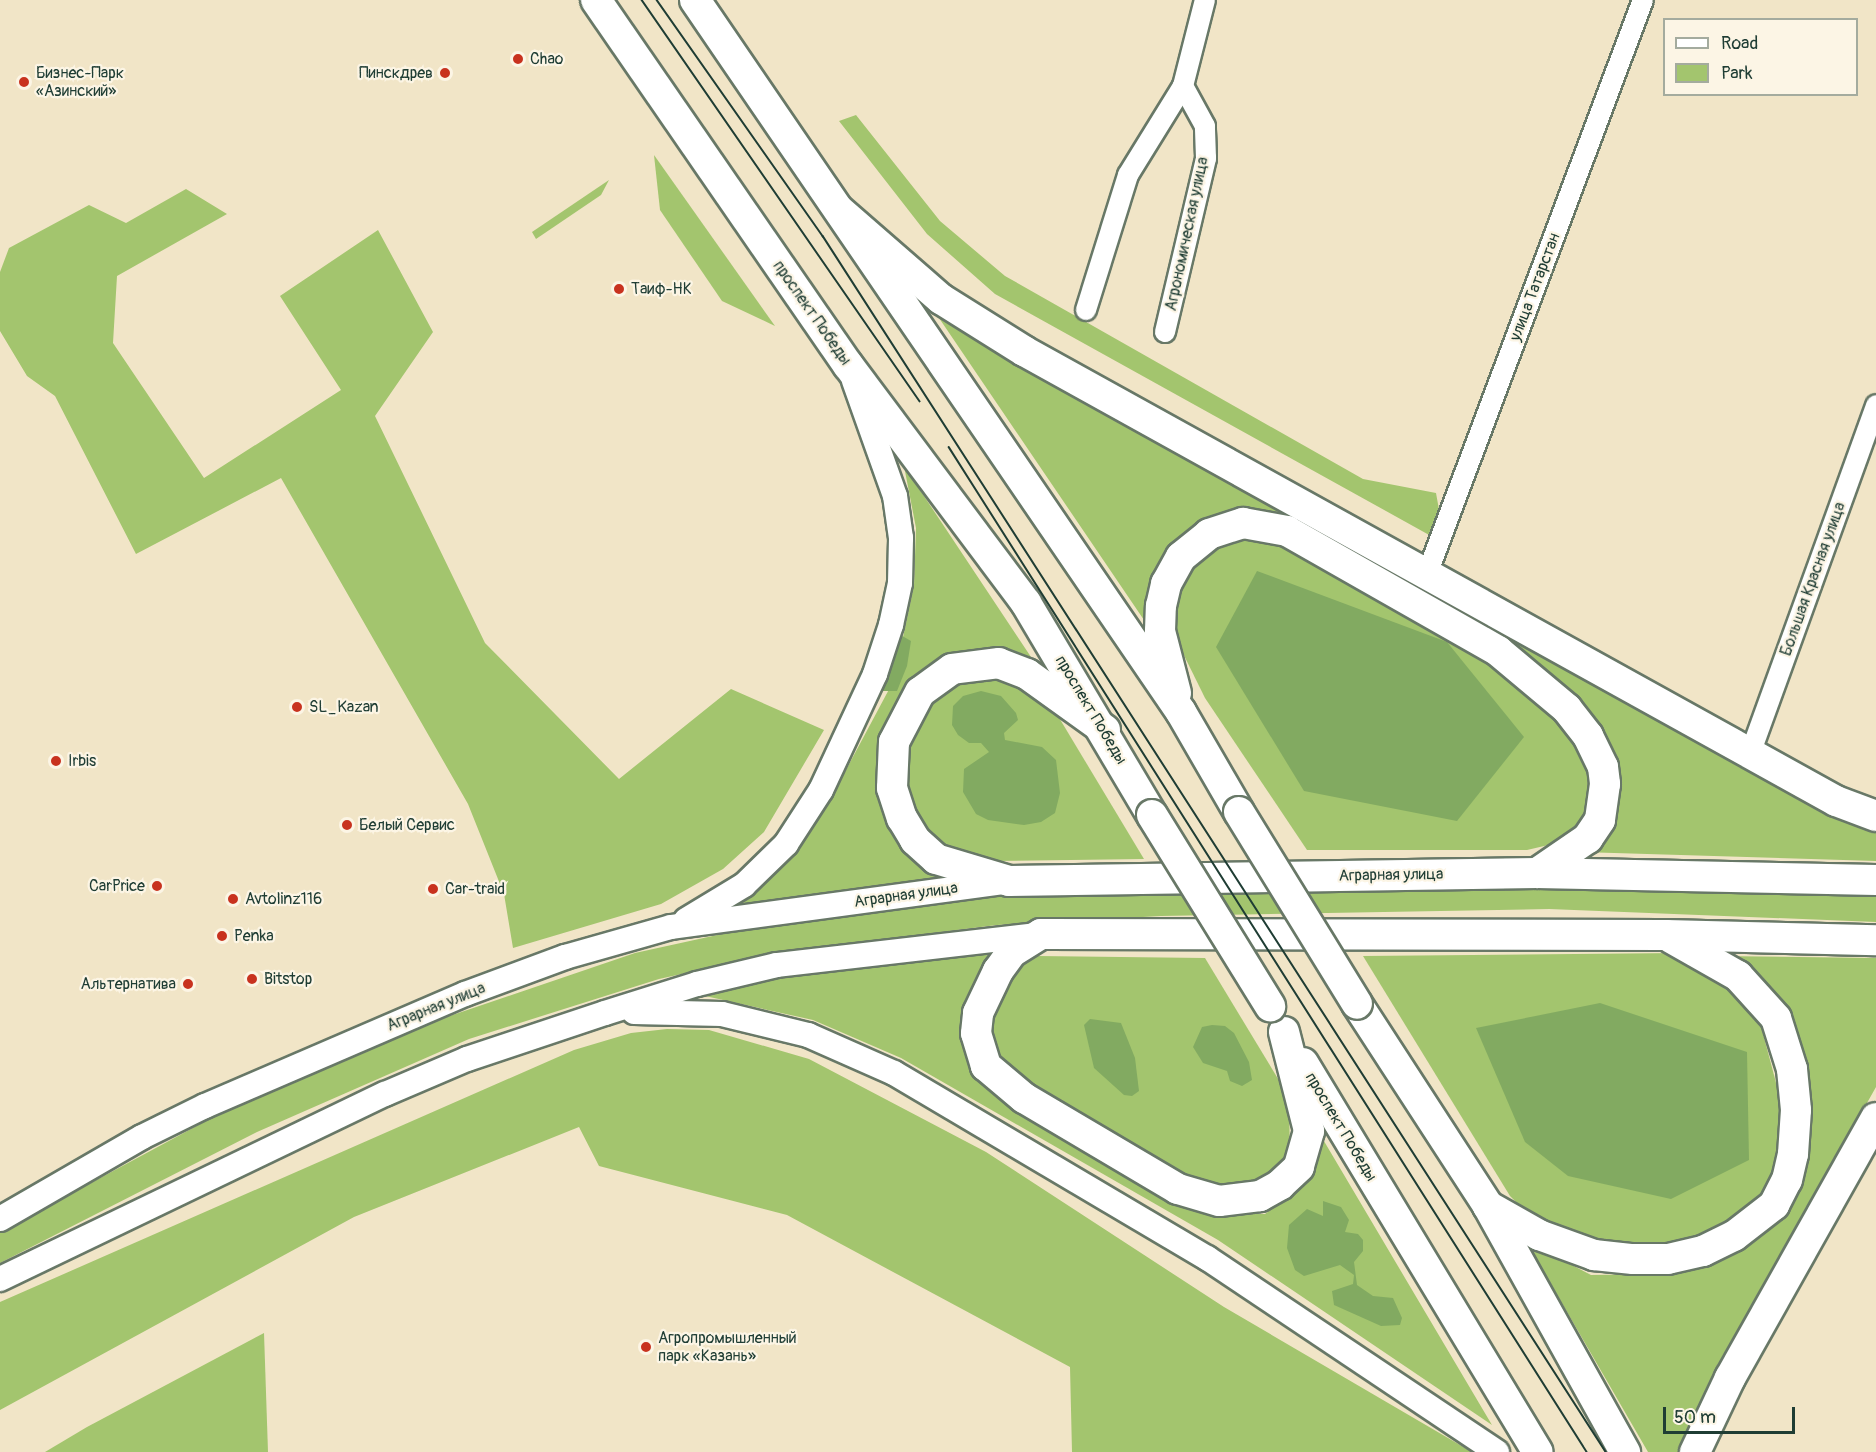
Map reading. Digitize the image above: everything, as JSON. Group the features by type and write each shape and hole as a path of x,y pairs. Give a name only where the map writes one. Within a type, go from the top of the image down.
{"main road":[{"name":"проспект Победы","path":"596,0 848,365 1026,603 1105,730 1152,815 1270,1006 1538,1452"},
{"path":"695,0 1181,712 1239,812 1357,1004 1488,1206 1626,1452"},
{"path":"840,211 941,299 1015,346 1836,801 1876,816"},
{"path":"1181,712 1160,631 1166,584 1181,556 1209,534 1243,523 1287,531 1498,651 1567,709 1588,736 1603,767 1605,784 1600,820 1588,838 1537,873"},
{"path":"1009,881 936,859 915,840 902,818 892,788 891,757 900,723 910,707 920,692 952,669 999,663 1027,674 1057,692 1105,730"},
{"name":"Аграрная улица","path":"1009,881 1537,873 1876,880"},
{"path":"1284,1032 1309,1131 1299,1167 1280,1185 1239,1201 1219,1201 1178,1189 1024,1098 997,1078 980,1054 976,1033 987,989 1012,952 1041,934 1665,935 1876,940"},
{"path":"1488,1206 1539,1235 1583,1251 1633,1259 1668,1259 1703,1251 1734,1236 1774,1205 1787,1180 1793,1154 1796,1110 1792,1069 1776,1018 1738,976 1665,935"},
{"path":"1695,1452 1730,1378 1876,1118"}],"street":[{"path":"1086,310 1128,176 1183,86 1205,0"},
{"name":"улица Татарстан","path":"1427,574 1643,0"},
{"name":"Агрономическая улица","path":"1165,332 1206,158 1205,126 1183,86"},
{"path":"671,927 744,885 786,844 821,790 875,674 891,625 900,583 901,538 895,496 848,365"},
{"name":"Большая Красная улица","path":"1750,754 1876,405"},
{"name":"Аграрная улица","path":"0,1219 142,1137 205,1106 465,994 565,957 671,927 1009,881"},
{"path":"0,1279 385,1094 467,1059 605,1013 697,984 777,965 1041,934"},
{"path":"605,1013 678,1011 722,1014 808,1035 894,1073 1207,1258 1497,1452"}],"green space":[{"path":"856,115 940,221 1005,276 1363,479 1436,493 1440,515 1431,536 995,294 927,234 839,121"},
{"path":"654,155 775,326 722,301 660,210"},
{"path":"609,180 601,195 536,239 532,232"},
{"path":"186,189 227,214 117,276 113,343 204,478 341,390 280,296 378,230 433,332 375,416 485,643 619,779 731,689 824,730 764,832 723,869 661,904 513,948 504,894 468,804 281,478 136,554 55,396 27,376 0,331 0,272 9,248 89,205 126,223"},
{"path":"939,318 1876,826 1876,861 1581,852 1604,828 1590,721 1281,519 1212,518 1190,529 1155,574 1147,598 1146,623"},
{"path":"904,466 1043,675 912,685 893,821 965,878 733,911 769,880 803,842 831,798 894,680 914,585 916,528"},
{"path":"1241,532 1281,539 1496,657 1565,719 1593,771 1591,798 1580,827 1557,843 1527,850 1307,850 1205,698 1169,625 1170,599 1207,545"},
{"path":"1257,571 1447,642 1524,737 1457,821 1304,791 1216,647"},
{"path":"897,633 911,641 907,666 897,691 880,691"},
{"path":"993,674 1020,686 1055,711 1144,859 991,861 944,844 909,811 899,767 909,728 955,675"},
{"path":"981,691 1001,696 1016,713 1018,720 1004,733 1005,740 1042,747 1056,760 1060,793 1055,813 1041,822 1024,825 988,820 976,814 963,792 964,769 989,752 981,743 969,743 958,735 952,725 953,706 963,696"},
{"path":"1342,887 1794,889 1876,895 1876,922 1549,909 1161,916 997,925 781,952 659,979 469,1039 257,1132 0,1263 0,1232 217,1115 432,1022 635,953 767,924 991,896"},
{"path":"996,947 975,983 964,1016 967,1057 977,1075 1218,1214 1265,1214 1290,1194 1318,1131 1492,1425 1218,1240 901,1058 813,1020 696,994 827,968"},
{"path":"1679,953 1727,988 1761,1026 1783,1109 1783,1150 1769,1200 1704,1243 1593,1250 1544,1230 1510,1196 1363,956"},
{"path":"1037,956 1205,958 1289,1097 1290,1162 1254,1186 1220,1189 1184,1179 1035,1087 990,1048 988,1018 1019,962"},
{"path":"1719,956 1876,958 1876,1087 1716,1371 1679,1452 1648,1452 1526,1241 1591,1275 1670,1274 1740,1247 1783,1209 1802,1067"},
{"path":"1600,1003 1747,1052 1749,1160 1671,1199 1568,1176 1525,1142 1476,1028"},
{"path":"1090,1019 1121,1023 1135,1058 1139,1091 1132,1096 1124,1095 1094,1068 1084,1025"},
{"path":"1225,1026 1234,1033 1249,1062 1252,1080 1242,1086 1230,1081 1227,1071 1203,1063 1193,1047 1202,1027"},
{"path":"667,1029 709,1030 809,1059 986,1152 1224,1307 1472,1452 1072,1452 1070,1367 787,1215 599,1166 579,1127 354,1217 0,1410 0,1302 574,1050 631,1033"},
{"path":"1323,1201 1341,1207 1349,1220 1345,1232 1358,1234 1363,1240 1363,1251 1354,1262 1357,1285 1373,1296 1393,1298 1402,1318 1400,1325 1381,1326 1334,1305 1332,1291 1353,1284 1354,1275 1340,1265 1304,1276 1295,1270 1287,1248 1289,1225 1307,1209 1323,1216"},
{"path":"264,1333 268,1452 45,1452 87,1427"}],"tram line":[{"path":"642,0 920,401"},
{"path":"657,0 823,236 1606,1452"},
{"path":"949,447 1587,1452"}],"place":[{"name":"Chao","path":"518,59"},
{"name":"Пинскдрев","path":"445,73"},
{"name":"Бизнес-Парк «Азинский»","path":"24,82"},
{"name":"Таиф-НК","path":"619,289"},
{"name":"SL_Kazan","path":"297,707"},
{"name":"Irbis","path":"56,761"},
{"name":"Белый Сервис","path":"347,825"},
{"name":"CarPrice","path":"157,886"},
{"name":"Car-traid","path":"433,889"},
{"name":"Avtolinz116","path":"233,899"},
{"name":"Penka","path":"222,936"},
{"name":"Bitstop","path":"252,979"},
{"name":"Альтернатива","path":"188,984"},
{"name":"Агропромышленный парк «Казань»","path":"646,1347"}]}
